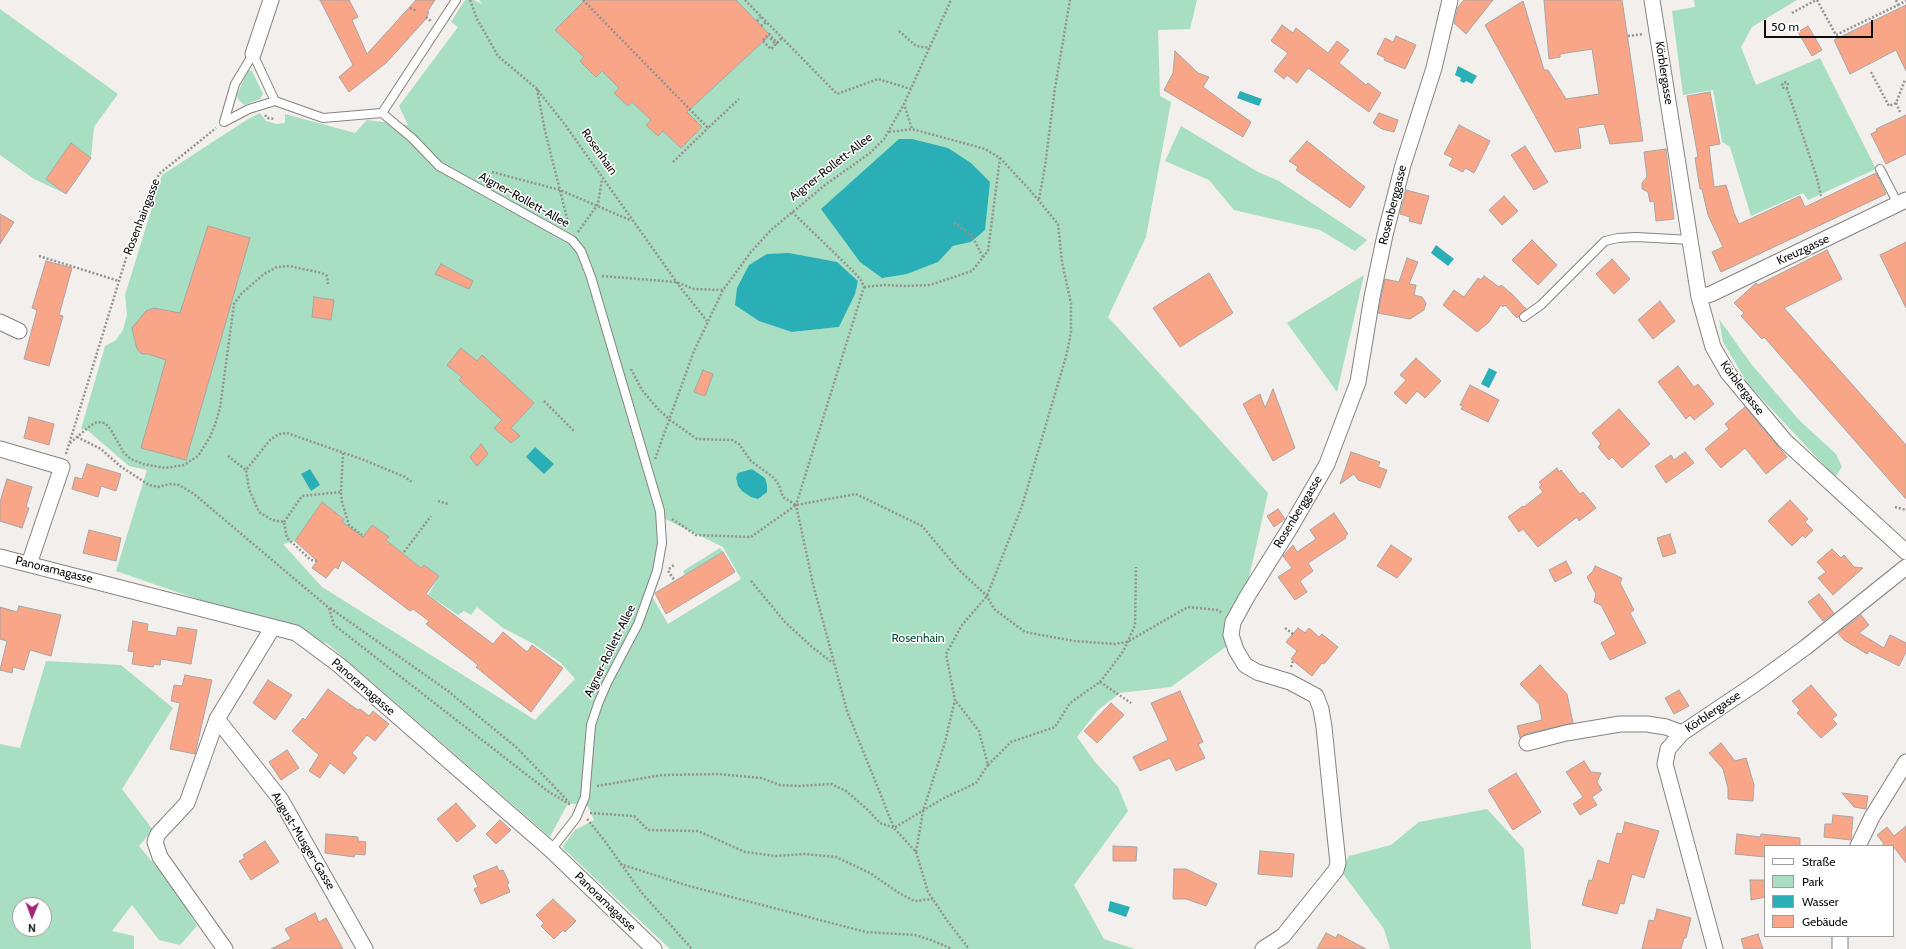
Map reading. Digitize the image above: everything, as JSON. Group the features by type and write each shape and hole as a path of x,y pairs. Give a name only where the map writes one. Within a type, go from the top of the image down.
{"street":[{"path":"253,54 271,0"},
{"name":"Rosenberggasse","path":"1263,949 1283,936 1336,870 1338,863 1334,814 1324,727 1321,709 1316,696 1290,682 1257,672 1245,665 1236,650 1231,635 1233,622 1327,464 1358,382 1372,297 1385,235 1403,165 1434,68 1450,0"},
{"name":"Körblergasse","path":"1652,0 1699,297 1713,347 1728,372 1785,442 1904,546"},
{"name":"Kreuzgasse","path":"1699,297 1711,294 1902,202"},
{"path":"0,322 19,331"},
{"path":"0,449 62,468 29,564"},
{"name":"Panoramagasse","path":"0,557 296,633 339,666 551,850 654,949"},
{"name":"Körblergasse","path":"1714,949 1665,764 1668,749 1682,733 1758,682 1806,647 1906,567"},
{"path":"225,949 160,857 155,842 158,834 187,803 217,719 273,627"},
{"name":"August-Musger-Gasse","path":"217,719 281,800 365,949"},
{"path":"1527,743 1566,732 1620,724 1647,724 1666,727 1682,733"},
{"path":"1858,845 1872,817 1906,762"},
{"path":"1840,937 1840,949"}],"lane":[{"path":"224,122 249,109 275,101 323,118 382,113 456,0"},
{"path":"253,54 275,101"},
{"path":"224,122 235,84 253,54"},
{"name":"Aigner-Rollett-Allee","path":"382,113 412,138 439,166 572,240 580,251 591,276 648,468 660,511 662,543 657,571 638,624 607,683 598,704 592,725 585,797 579,812"},
{"path":"1880,169 1902,202"},
{"path":"1524,317 1541,305 1605,241 1618,238 1636,237 1691,240"},
{"path":"551,850 579,812"}],"path":[{"name":"Rosenhain","path":"470,0 477,20 498,56 536,88 566,126 631,220 656,252 676,282 707,321"},
{"path":"583,0 708,128"},
{"path":"745,0 837,94 878,79 911,89"},
{"name":"Aigner-Rollett-Allee","path":"648,468 657,457 694,351 723,290 751,252 771,230 792,212 870,153 884,139 904,104 951,0"},
{"path":"1038,200 1045,166 1055,88 1070,0"},
{"path":"1792,13 1817,0 1836,35 1906,2"},
{"path":"1896,0 1898,5"},
{"path":"757,21 761,17"},
{"path":"762,26 766,22"},
{"path":"899,31 916,46 930,48"},
{"path":"1628,36 1649,33"},
{"path":"769,37 775,44 777,43 769,34 763,41 771,49 782,38"},
{"path":"1871,72 1888,105 1896,103"},
{"path":"1900,112 1896,103 1905,80"},
{"path":"536,88 572,240"},
{"path":"1787,89 1817,178 1821,196"},
{"path":"673,162 739,98"},
{"path":"904,104 912,130"},
{"path":"266,115 267,118 275,119"},
{"name":"Rosenhaingasse","path":"77,437 70,443 140,214 159,174 224,122"},
{"path":"889,132 912,130 985,149 1000,158 1058,224 1062,262 1071,303 1071,332 1022,506 987,596 962,625 946,654 955,700 945,742 923,811 916,852 924,880 933,899 946,920 969,949"},
{"path":"864,287 885,284 905,286 930,285 972,272 988,251 992,230 1000,158"},
{"path":"492,172 560,190 598,204 631,220"},
{"path":"572,240 598,204 602,179"},
{"path":"792,212 862,280 864,287 796,505 813,584 847,711 894,828 916,852"},
{"path":"954,223 971,234 983,257"},
{"path":"39,256 119,281"},
{"path":"328,284 327,276 322,272 289,266 277,267 264,274 241,294 234,304 220,408 215,425 210,437 198,456 184,465 166,468 143,464 131,459 124,453 111,430 105,423 98,422 90,426 77,437 101,449 120,466 149,486 158,487 170,484 179,485 194,494 329,608 448,691 517,748 604,840 641,892 692,949"},
{"path":"591,276 615,276 676,282 694,290 723,290"},
{"path":"630,367 642,390 657,408 670,420 697,438 732,440 739,444 751,461 780,485 783,497 796,505"},
{"path":"544,401 574,431"},
{"path":"246,470 270,440 284,432 308,439 405,477 412,482"},
{"path":"343,453 341,492 349,525 362,535"},
{"path":"228,456 246,470 249,489 259,512 272,520 284,522"},
{"path":"317,560 311,560 287,538 284,522 302,496 341,492"},
{"path":"660,511 696,535 751,537 796,505 856,494 922,526 959,570 987,596 994,609 1025,632 1074,641 1115,644 1127,642 1188,607 1218,610 1233,622"},
{"path":"438,501 448,504"},
{"path":"1895,506 1906,510"},
{"path":"404,552 431,516"},
{"path":"894,828 944,798 976,783 988,765 1011,742 1055,727 1070,704 1100,682 1127,642 1135,625 1136,567"},
{"path":"751,581 785,622 812,647 834,663"},
{"path":"329,608 334,625 549,792 571,805"},
{"path":"1285,628 1293,634"},
{"path":"1100,682 1131,703"},
{"path":"955,700 979,731 988,765"},
{"path":"585,797 596,787 604,784 662,775 747,776 761,778 780,785 793,786 831,784 846,791 868,810 880,823 894,828"},
{"path":"579,812 634,816 648,830 698,831 745,852 776,856 804,854 836,857 870,872 899,893 914,901 933,899"},
{"path":"620,864 689,886 866,932 915,936 931,940 952,949"}],"green space":[{"path":"465,0 474,0 482,4 479,0 1197,0 1190,29 1158,30 1160,96 1171,102 1146,237 1108,317 1268,493 1235,640 1171,687 1120,693 1098,710 1077,737 1095,762 1118,787 1128,811 1074,885 1104,939 1135,949 670,949 564,849 563,846 575,830 594,820 588,806 568,803 550,837 328,644 116,571 147,470 129,466 86,429 81,429 105,346 116,340 123,330 127,315 125,295 162,175 248,119 260,113 266,121 276,124 285,123 285,114 355,133 367,120 408,125 399,106 458,27 451,22","holes":["990,182 971,242 953,246 937,262 907,274","848,272 858,282 839,327 792,332","752,469 765,478 742,491 738,486 736,478","322,502 344,518 342,522 362,539 372,525 388,537 386,540 421,568 424,565 439,576 428,595 458,615 464,611 471,615 477,607 503,628 534,644 561,663 575,679 535,720 322,587 283,544 295,541","663,518 723,547 741,579 668,624 650,593"]},
{"path":"1694,0 1797,0 1752,27 1741,47 1756,85 1820,58 1876,169 1808,200 1803,193 1751,216 1730,147 1722,142 1713,90 1683,95 1672,11 1695,7"},
{"path":"0,9 118,94 94,127 91,158 66,194 34,179 0,155"},
{"path":"248,70 252,71 263,94 260,99 244,105 238,99 237,95"},
{"path":"1181,126 1258,172 1279,181 1367,240 1355,251 1320,230 1234,210 1209,180 1165,161"},
{"path":"1364,275 1337,392 1287,323"},
{"path":"1719,319 1752,365 1799,420 1836,454 1842,467 1835,477 1748,384 1723,342"},
{"path":"720,548 723,552 685,575 683,571"},
{"path":"46,661 121,665 173,708 122,789 153,830 139,846 175,889 197,926 180,945 159,940 132,905 112,931 134,936 134,949 0,949 0,744 20,748"},
{"path":"1487,809 1524,849 1531,949 1390,949 1384,929 1341,871 1349,856 1391,845 1419,822"}],"water":[{"path":"1458,66 1477,76 1472,84 1466,81 1464,83 1460,81 1461,78 1455,75"},
{"path":"1240,91 1262,99 1259,106 1237,98"},
{"path":"899,139 912,139 948,148 971,163 990,182 985,230 971,242 953,246 938,262 907,274 882,278 860,262 821,209"},
{"path":"1436,245 1454,259 1448,266 1431,253"},
{"path":"789,253 837,262 858,281 855,294 839,327 792,332 759,321 735,305 737,288 749,265 767,254"},
{"path":"1489,368 1497,372 1489,388 1481,384"},
{"path":"535,447 554,464 544,474 526,457"},
{"path":"310,469 320,485 311,491 301,474"},
{"path":"752,469 765,478 767,485 767,492 758,499 751,497 742,491 738,486 736,478 738,473"},
{"path":"1110,901 1130,907 1126,917 1108,911"}],"building":[{"path":"320,0 349,0 358,17 352,20 367,54 416,0 435,0 427,12 429,12 425,20 386,63 349,92 339,77 353,65"},
{"path":"585,0 736,0 770,35 687,112 702,127 681,148 663,131 658,136 646,125 651,120 632,102 628,106 614,93 619,88 602,71 596,77 580,61 584,57 555,30"},
{"path":"1464,0 1493,0 1466,34 1454,23 1458,7"},
{"path":"1544,0 1622,0 1643,141 1610,144 1604,124 1578,128 1581,148 1555,152 1485,25 1523,1 1544,70 1548,70 1566,99 1599,94 1592,49 1560,54 1560,57 1549,59"},
{"path":"1906,5 1906,71 1896,50 1850,74 1834,40"},
{"path":"1282,25 1293,33 1296,28 1328,53 1337,41 1349,50 1339,63 1366,85 1368,83 1381,93 1369,112 1308,68 1297,83 1287,75 1284,79 1274,71 1288,53 1271,41"},
{"path":"1808,26 1822,50 1812,56 1798,32"},
{"path":"1396,36 1416,45 1405,69 1384,60 1385,58 1377,54 1385,38 1393,42"},
{"path":"1175,51 1198,73 1209,77 1203,87 1251,122 1243,137 1164,90 1173,73"},
{"path":"1710,92 1720,144 1709,146 1714,187 1726,185 1734,213 1739,224 1800,196 1805,207 1876,173 1886,194 1721,272 1712,252 1723,247 1708,215 1702,189 1700,189 1695,158 1698,157 1687,96"},
{"path":"1379,113 1398,120 1394,132 1382,129 1373,123"},
{"path":"1906,115 1906,154 1886,164 1871,134 1877,131 1876,129"},
{"path":"1459,125 1490,141 1474,173 1465,168 1463,172 1449,165 1453,158 1444,154"},
{"path":"1307,141 1365,187 1350,208 1296,170 1298,167 1289,161"},
{"path":"71,143 91,158 66,194 46,179"},
{"path":"1525,146 1548,182 1534,190 1511,155"},
{"path":"1666,149 1674,219 1656,221 1654,201 1650,202 1648,192 1642,189 1642,183 1647,177 1644,152"},
{"path":"1406,190 1429,196 1421,224 1409,221 1410,217 1400,214"},
{"path":"1504,196 1518,211 1502,225 1489,210"},
{"path":"0,214 14,222 0,244"},
{"path":"208,226 250,238 186,460 141,448 166,360 148,354 142,354 137,349 132,328 146,311 154,308 180,313"},
{"path":"1532,240 1557,265 1538,285 1512,260"},
{"path":"1906,242 1906,308 1880,255"},
{"path":"1827,250 1842,279 1784,308 1906,445 1906,499 1764,337 1762,339 1741,316 1744,313 1734,303 1756,283 1758,285"},
{"path":"1407,258 1418,262 1409,284 1416,285 1414,295 1422,297 1426,303 1424,310 1410,319 1378,313 1385,279 1399,282"},
{"path":"1612,259 1630,279 1614,294 1596,274"},
{"path":"46,261 72,268 59,315 63,316 49,366 24,359 37,310 32,308"},
{"path":"441,264 473,281 469,289 435,274"},
{"path":"1209,273 1233,313 1180,347 1153,308"},
{"path":"1484,276 1499,287 1501,285 1526,309 1517,318 1505,305 1503,307 1501,305 1489,322 1477,332 1443,305 1454,290 1464,297 1478,278 1481,280"},
{"path":"314,297 334,300 331,320 312,317"},
{"path":"1660,301 1675,321 1653,339 1638,320"},
{"path":"461,348 477,361 482,355 534,403 511,428 520,436 511,443 494,428 502,420 459,380 462,377 447,365"},
{"path":"1416,358 1441,381 1425,398 1417,391 1406,404 1394,393 1406,380 1400,375"},
{"path":"1678,366 1694,387 1698,384 1714,404 1694,420 1690,415 1686,419 1658,382"},
{"path":"703,370 713,374 705,396 694,392"},
{"path":"1470,385 1499,400 1488,422 1461,409 1463,406 1460,405"},
{"path":"1273,389 1295,448 1273,461 1243,404 1260,394 1265,408"},
{"path":"1745,407 1787,457 1766,474 1745,448 1721,468 1705,449 1729,429 1725,424"},
{"path":"1619,409 1650,444 1622,468 1612,457 1609,460 1598,447 1601,444 1592,433"},
{"path":"29,417 54,424 49,445 24,438"},
{"path":"481,444 488,454 477,466 470,457"},
{"path":"1351,452 1380,462 1378,467 1387,470 1380,488 1358,480 1354,474 1340,484"},
{"path":"1685,452 1694,463 1666,483 1655,466 1671,455 1674,460"},
{"path":"87,464 121,474 116,491 101,486 98,497 72,489 75,477 82,479"},
{"path":"1557,468 1559,472 1561,470 1580,494 1583,492 1596,508 1579,521 1577,517 1538,547 1523,529 1519,532 1508,517 1543,492 1539,487 1542,485 1539,482"},
{"path":"7,479 32,487 26,507 29,508 22,528 0,521 0,502"},
{"path":"1790,500 1808,519 1805,522 1813,530 1805,538 1803,535 1792,546 1768,521"},
{"path":"322,502 344,519 342,522 363,537 372,525 389,537 386,540 421,568 424,565 439,576 426,594 493,644 503,632 527,652 532,645 563,668 531,712 476,667 478,665 426,624 429,621 413,609 410,611 342,560 338,569 335,567 326,578 312,568 317,561 295,541"},
{"path":"1278,509 1285,519 1274,527 1267,516"},
{"path":"1334,513 1348,534 1345,536 1346,538 1308,563 1313,571 1300,581 1307,592 1295,600 1278,577 1292,568 1283,556 1293,545 1297,552 1316,539 1310,530"},
{"path":"89,530 121,538 116,561 83,553"},
{"path":"1670,534 1676,553 1663,557 1657,538"},
{"path":"1391,545 1412,559 1397,578 1377,566"},
{"path":"1832,549 1841,558 1844,555 1854,567 1863,568 1833,595 1818,578 1826,572 1817,562"},
{"path":"723,552 735,572 666,614 655,593"},
{"path":"1566,561 1572,573 1555,582 1549,570"},
{"path":"1595,566 1622,578 1620,583 1634,610 1630,613 1646,643 1610,660 1601,643 1616,634 1601,605 1594,602 1596,594 1587,577 1593,571"},
{"path":"1819,594 1834,613 1823,621 1808,602"},
{"path":"19,606 61,615 51,656 30,650 24,670 13,667 12,673 0,670 7,641 0,639 0,607 17,612"},
{"path":"1861,615 1869,625 1859,633 1884,648 1890,635 1906,643 1906,652 1899,666 1869,651 1867,654 1844,640 1838,633"},
{"path":"133,621 148,624 147,631 176,636 178,627 197,630 191,664 161,659 160,665 154,664 153,667 132,664 134,652 128,651"},
{"path":"1298,628 1305,633 1309,628 1319,637 1322,634 1338,647 1324,664 1322,663 1312,676 1291,659 1297,651 1286,642"},
{"path":"1540,665 1567,694 1573,723 1525,734 1520,738 1517,726 1542,720 1539,704 1520,684"},
{"path":"185,675 212,680 195,754 170,749 180,703 171,701 174,685 182,686"},
{"path":"268,680 292,695 275,720 253,703"},
{"path":"1811,685 1837,715 1832,719 1837,724 1821,738 1797,713 1800,710 1792,701"},
{"path":"328,689 369,716 373,711 389,724 375,741 367,735 352,753 357,758 344,774 330,763 320,778 309,771 319,755 292,731 303,718 305,720"},
{"path":"1679,690 1689,706 1674,714 1665,698"},
{"path":"1180,691 1203,742 1198,744 1205,758 1176,771 1170,758 1140,771 1133,757 1168,740 1151,703"},
{"path":"1111,703 1124,715 1097,743 1084,731"},
{"path":"1721,743 1735,761 1746,758 1754,785 1753,801 1728,799 1728,788 1723,769 1709,753"},
{"path":"287,750 299,768 281,780 269,762"},
{"path":"1584,761 1591,772 1601,773 1597,782 1602,790 1592,797 1597,805 1580,815 1573,804 1583,797 1566,772"},
{"path":"1516,773 1541,812 1513,830 1488,790"},
{"path":"1842,793 1868,796 1866,809 1854,807"},
{"path":"456,803 476,826 457,842 437,819"},
{"path":"1833,815 1853,817 1851,840 1824,837 1825,824 1832,824"},
{"path":"500,820 511,830 496,844 486,834"},
{"path":"1625,822 1659,831 1644,878 1632,874 1624,904 1620,903 1617,914 1582,905 1589,880 1592,881 1598,860 1609,864 1617,833 1622,834"},
{"path":"1906,826 1906,863 1894,847 1894,845 1882,845 1884,844 1877,835 1887,827 1894,836"},
{"path":"326,834 358,837 358,841 366,842 365,855 355,854 354,857 325,853"},
{"path":"1737,834 1760,837 1761,834 1800,838 1800,845 1764,845 1764,857 1735,854"},
{"path":"265,841 279,862 251,880 239,861 245,858 243,855"},
{"path":"1113,846 1137,847 1136,861 1113,861"},
{"path":"1260,851 1294,854 1292,877 1258,874"},
{"path":"497,866 499,871 503,870 509,883 507,884 510,892 481,904 474,889 478,887 473,876"},
{"path":"1174,869 1186,869 1217,884 1206,906 1186,899 1173,899"},
{"path":"1750,880 1764,880 1764,897 1751,900"},
{"path":"553,899 576,921 565,932 563,930 554,939 541,926 544,923 536,915"},
{"path":"1657,909 1691,918 1686,938 1684,938 1681,949 1642,949 1649,920 1654,921"},
{"path":"315,913 319,922 326,918 343,949 271,949 291,939 285,929"},
{"path":"1326,933 1336,938 1338,934 1366,949 1317,949"},
{"path":"1758,934 1763,949 1744,949 1741,939"}]}
